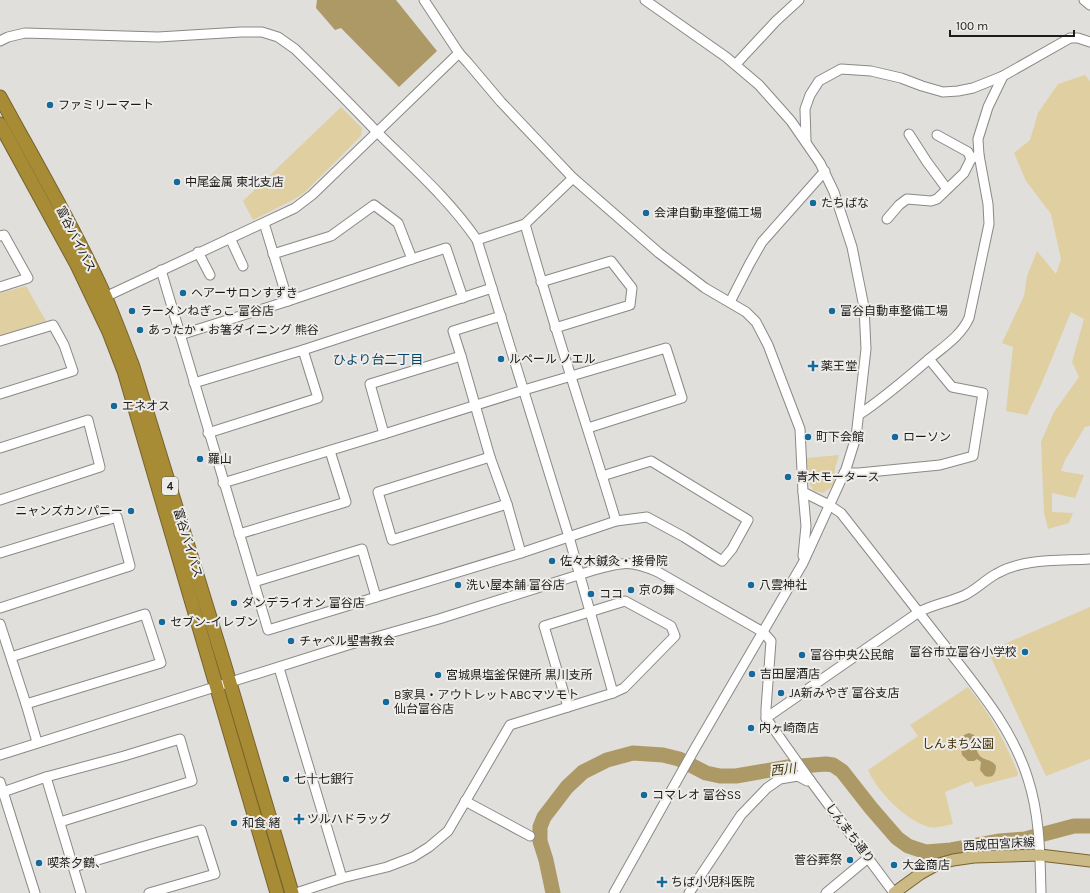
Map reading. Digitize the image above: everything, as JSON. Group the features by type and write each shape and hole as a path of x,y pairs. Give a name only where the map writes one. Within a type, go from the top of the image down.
{"highway":[{"name":"富谷バイパス","path":"0,97 64,215 105,297 133,367 146,405 292,893"},
{"name":"富谷バイパス","path":"0,124 77,265 109,332 124,371 277,893"}],"main road":[{"name":"西成田宮床線","path":"894,893 920,874 936,865 953,860 1039,850 1090,861"}],"street":[{"path":"424,0 459,53 501,102 573,178 659,253 705,288 746,312 756,322 768,345 800,430 806,526 803,563"},
{"path":"618,892 694,750 803,563 844,473 856,437 860,414 866,349 864,307 852,247 834,192 825,171 806,141 775,101 736,64 697,35 645,0"},
{"path":"736,64 776,21 799,0"},
{"path":"1084,0 1090,5"},
{"path":"0,41 8,37 25,33 158,37 262,32 278,37 295,49 447,201 477,240 569,537 613,693"},
{"path":"806,141 805,109 810,95 819,81 841,69 886,75 943,92 958,92 1004,76 1070,38 1078,38 1090,42"},
{"path":"105,297 198,252 295,208 312,196 459,53"},
{"path":"860,414 882,400 965,328 970,318 989,224 988,204 975,157 978,139 988,107 1004,76"},
{"path":"909,134 927,162 948,189"},
{"path":"936,135 975,157"},
{"path":"887,219 899,205 907,199 931,201 937,199 964,173 975,157"},
{"path":"730,302 762,242 825,171"},
{"path":"477,240 525,224 573,178"},
{"path":"273,254 331,236 374,205 398,223 412,259"},
{"path":"264,223 288,301"},
{"path":"525,224 555,328 572,376 616,521"},
{"path":"0,236 4,235 28,278 0,287"},
{"path":"230,238 243,266"},
{"path":"180,335 288,301 446,248 463,298"},
{"path":"198,252 210,275"},
{"path":"541,282 611,261 632,288 630,305 555,328"},
{"path":"160,270 268,630 520,553 616,521 646,517 684,537 722,561 732,549 748,520 651,461 602,476"},
{"path":"194,383 303,350 492,288"},
{"path":"501,316 453,331 476,405 490,457 507,504 520,553"},
{"path":"0,341 53,325 64,345 73,371 0,394"},
{"path":"223,483 524,390 666,348 682,398 588,428"},
{"path":"208,433 318,398 303,350"},
{"path":"384,434 370,384 461,356"},
{"path":"844,473 860,473 940,464 973,456 983,393 952,387 929,359"},
{"path":"0,448 88,420 100,467 0,500"},
{"path":"239,534 346,502 330,450"},
{"path":"490,457 378,492 392,540 507,504"},
{"path":"803,492 841,513 994,709 1010,736 1029,780 1037,822 1041,893"},
{"path":"0,553 117,517 130,566 0,608"},
{"path":"254,582 362,549 376,597"},
{"path":"766,718 919,612 931,606 964,596 980,587 996,574 1014,566 1028,563 1090,559"},
{"path":"0,755 37,742 279,668 348,645 622,563 641,565 658,572 763,632 771,641 766,718"},
{"path":"296,893 413,857 430,846 448,831 510,725 568,707 613,693 624,688 675,636 671,626 625,602 544,626 568,707"},
{"path":"11,657 145,614 160,663 26,704"},
{"path":"0,624 37,742"},
{"path":"279,668 342,878"},
{"name":"しんまち通り","path":"766,718 894,893"},
{"path":"1,793 46,777 180,739 192,781 60,822"},
{"path":"689,893 741,815 767,788 780,779 798,776 807,781 808,776"},
{"path":"46,777 82,893"},
{"path":"0,782 1,793 35,893"},
{"path":"465,801 530,836"},
{"path":"74,867 201,830 215,874 149,893"},
{"path":"826,893 868,858"}],"green space":[{"path":"1085,75 1090,81 1090,426 1085,427 1065,460 1061,471 1084,475 1075,498 1052,493 1052,512 1073,513 1069,523 1048,529 1044,513 1041,442 1054,412 1079,377 1072,362 1084,319 1071,312 1027,415 1006,411 1013,347 1002,343 1024,296 1027,276 1037,251 1056,274 1061,259 1051,214 1026,181 1014,153 1030,140 1038,113 1058,84"},
{"path":"341,107 362,128 361,136 304,193 253,220 243,201"},
{"path":"26,286 46,321 0,336 0,293"},
{"path":"839,455 835,468 834,485 823,493 814,491 808,481 807,458"},
{"path":"1090,607 1090,759 1046,776 988,651"},
{"name":"しんまち公園","path":"968,687 996,728 1018,773 1017,776 975,787 972,781 945,792 953,824 929,827 911,819 893,804 878,787 868,770 918,736 910,725"}],"shaded area":[{"path":"317,0 396,0 437,51 399,87 341,28 335,30 316,8"},
{"path":"969,733 974,735 977,751 980,756 993,762 996,766 995,773 992,776 985,776 980,770 981,762 977,759 974,761 968,761 962,755 960,743 964,735"}],"waterway":[{"name":"西川","path":"553,893 546,860 540,841 540,827 544,817 567,787 583,772 607,760 633,753 663,755 679,759 706,773 720,776 736,776 788,767 826,764 833,765 842,771 897,838 908,846 926,852 951,850 1000,841 1025,839 1074,826 1090,826"}],"place":[{"name":"ファミリーマート","path":"50,105"},
{"name":"中尾金属 東北支店","path":"177,182"},
{"name":"たちばな","path":"813,203"},
{"name":"会津自動車整備工場","path":"646,213"},
{"name":"ヘアーサロンすずき","path":"183,293"},
{"name":"ラーメンねぎっこ 富谷店","path":"132,311"},
{"name":"富谷自動車整備工場","path":"832,311"},
{"name":"あったか・お箸ダイニング 熊谷","path":"140,330"},
{"name":"ルペール ノエル","path":"501,359"},
{"name":"薬王堂","path":"813,366"},
{"name":"エネオス","path":"114,406"},
{"name":"町下会館","path":"808,437"},
{"name":"ローソン","path":"895,437"},
{"name":"羅山","path":"200,459"},
{"name":"青木モータース","path":"788,477"},
{"name":"ニャンズカンパニー","path":"131,511"},
{"name":"佐々木鍼灸・接骨院","path":"552,561"},
{"name":"洗い屋本舗 富谷店","path":"458,585"},
{"name":"八雲神社","path":"751,585"},
{"name":"京の舞","path":"631,590"},
{"name":"ココ","path":"591,594"},
{"name":"ダンデライオン 富谷店","path":"234,603"},
{"name":"セブン-イレブン","path":"162,622"},
{"name":"チャペル聖書教会","path":"291,641"},
{"name":"富谷市立富谷小学校","path":"1025,652"},
{"name":"富谷中央公民館","path":"802,655"},
{"name":"吉田屋酒店","path":"752,674"},
{"name":"宮城県塩釜保健所 黒川支所","path":"438,675"},
{"name":"JA新みやぎ 富谷支店","path":"781,693"},
{"name":"B家具・アウトレットABCマツモト 仙台富谷店","path":"386,702"},
{"name":"内ヶ崎商店","path":"751,728"},
{"name":"七十七銀行","path":"286,779"},
{"name":"コマレオ 富谷SS","path":"644,795"},
{"name":"ツルハドラッグ","path":"299,819"},
{"name":"和食 緒","path":"234,823"},
{"name":"菅谷葬祭","path":"850,860"},
{"name":"喫茶夕鶴、","path":"39,863"},
{"name":"大金商店","path":"894,865"},
{"name":"ちば小児科医院","path":"662,882"}],"district":[{"name":"ひより台二丁目","path":"378,359"}]}
